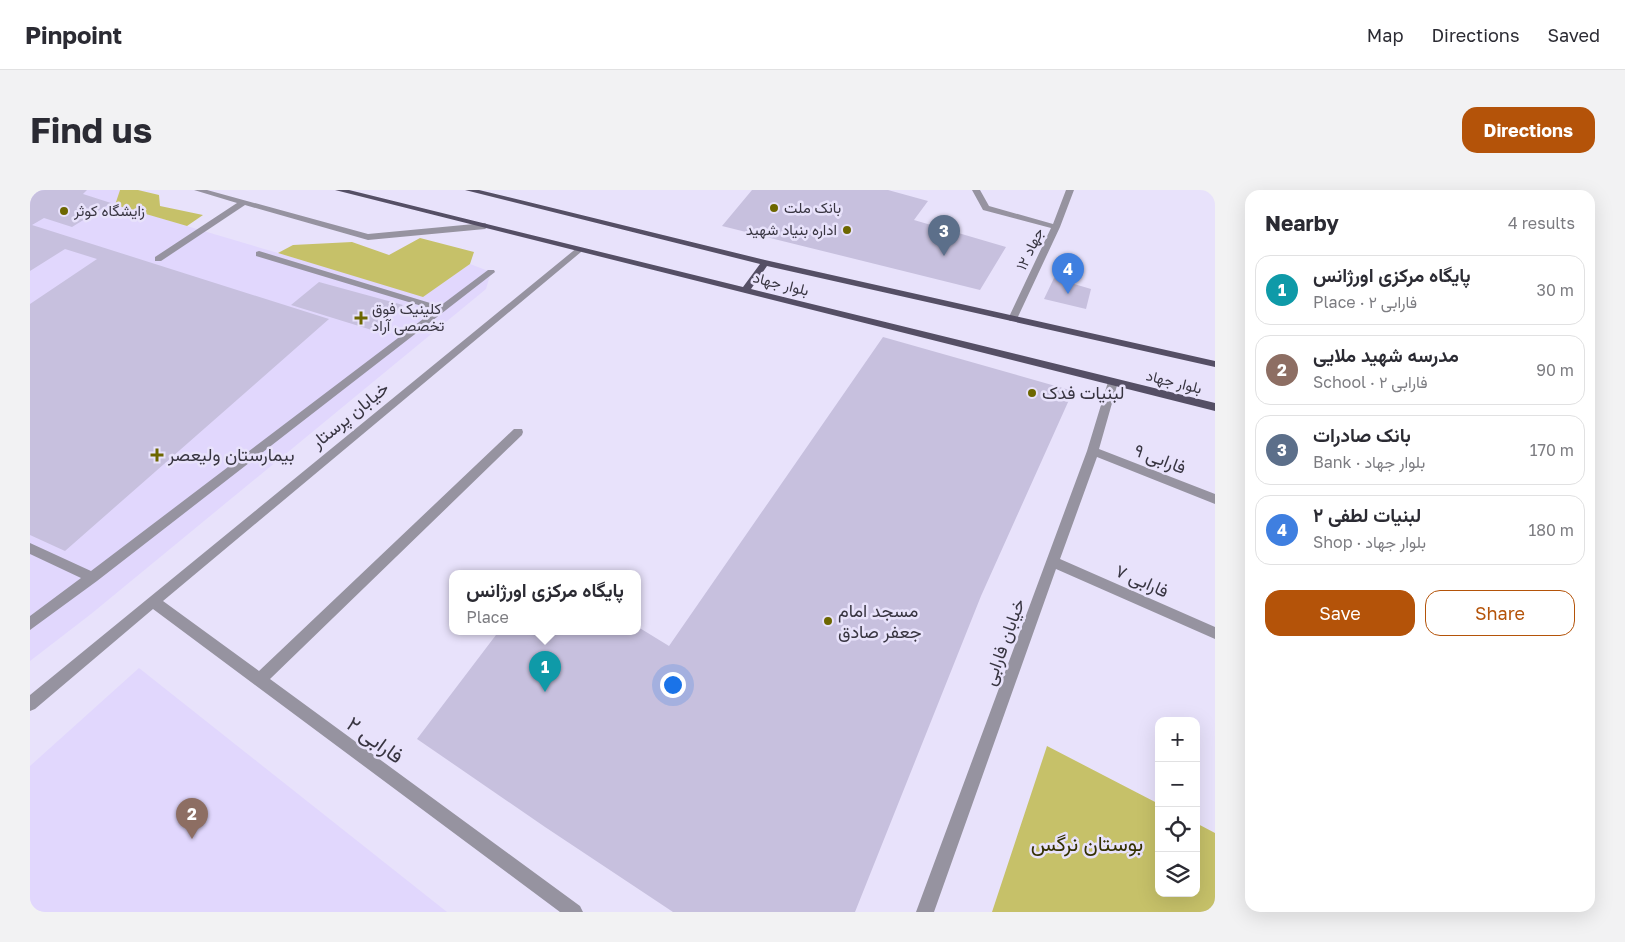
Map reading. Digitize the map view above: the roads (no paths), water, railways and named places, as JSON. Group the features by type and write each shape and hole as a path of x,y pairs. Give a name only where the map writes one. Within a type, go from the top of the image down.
{"main road":[{"name":"بلوار جهاد","path":"339,190 1215,407"},
{"name":"بلوار جهاد","path":"469,190 765,263 1215,364"},
{"path":"745,291 765,263"}],"street":[{"path":"198,190 368,237 485,226"},
{"path":"976,190 986,208 1056,227"},
{"name":"جهاد ۱۲","path":"1013,319 1056,227 1070,190"},
{"path":"158,259 243,203"},
{"name":"خیابان پرستار","path":"30,704 578,250"},
{"path":"259,254 440,309"},
{"path":"30,624 440,309 491,272"},
{"name":"خیابان فارابی","path":"925,912 1093,451 1113,382"},
{"path":"259,681 518,432"},
{"name":"فارابی ۹","path":"1093,451 1215,499"},
{"path":"30,548 92,577"},
{"name":"فارابی ۷","path":"1053,562 1215,633"},
{"name":"فارابی ۲","path":"153,601 574,912"}],"place":[{"name":"بانک ملت","path":"774,208"},
{"name":"زایشگاه کوثر","path":"64,211"},
{"name":"اداره بنیاد شهید","path":"847,230"},
{"name":"بانک صادرات","path":"944,256"},
{"name":"لبنیات لطفی ۲","path":"1068,294"},
{"name":"کلینیک فوق تخصصی آراد","path":"361,318"},
{"name":"لبنیات فدک","path":"1032,393"},
{"name":"بیمارستان ولیعصر","path":"157,455"},
{"name":"مسجد امام جعفر صادق","path":"828,621"},
{"name":"پایگاه مرکزی اورژانس","path":"545,692"},
{"name":"مدرسه شهید ملایی","path":"192,839"}],"park label":[{"name":"بوستان نرگس","path":"1087,844"}]}
